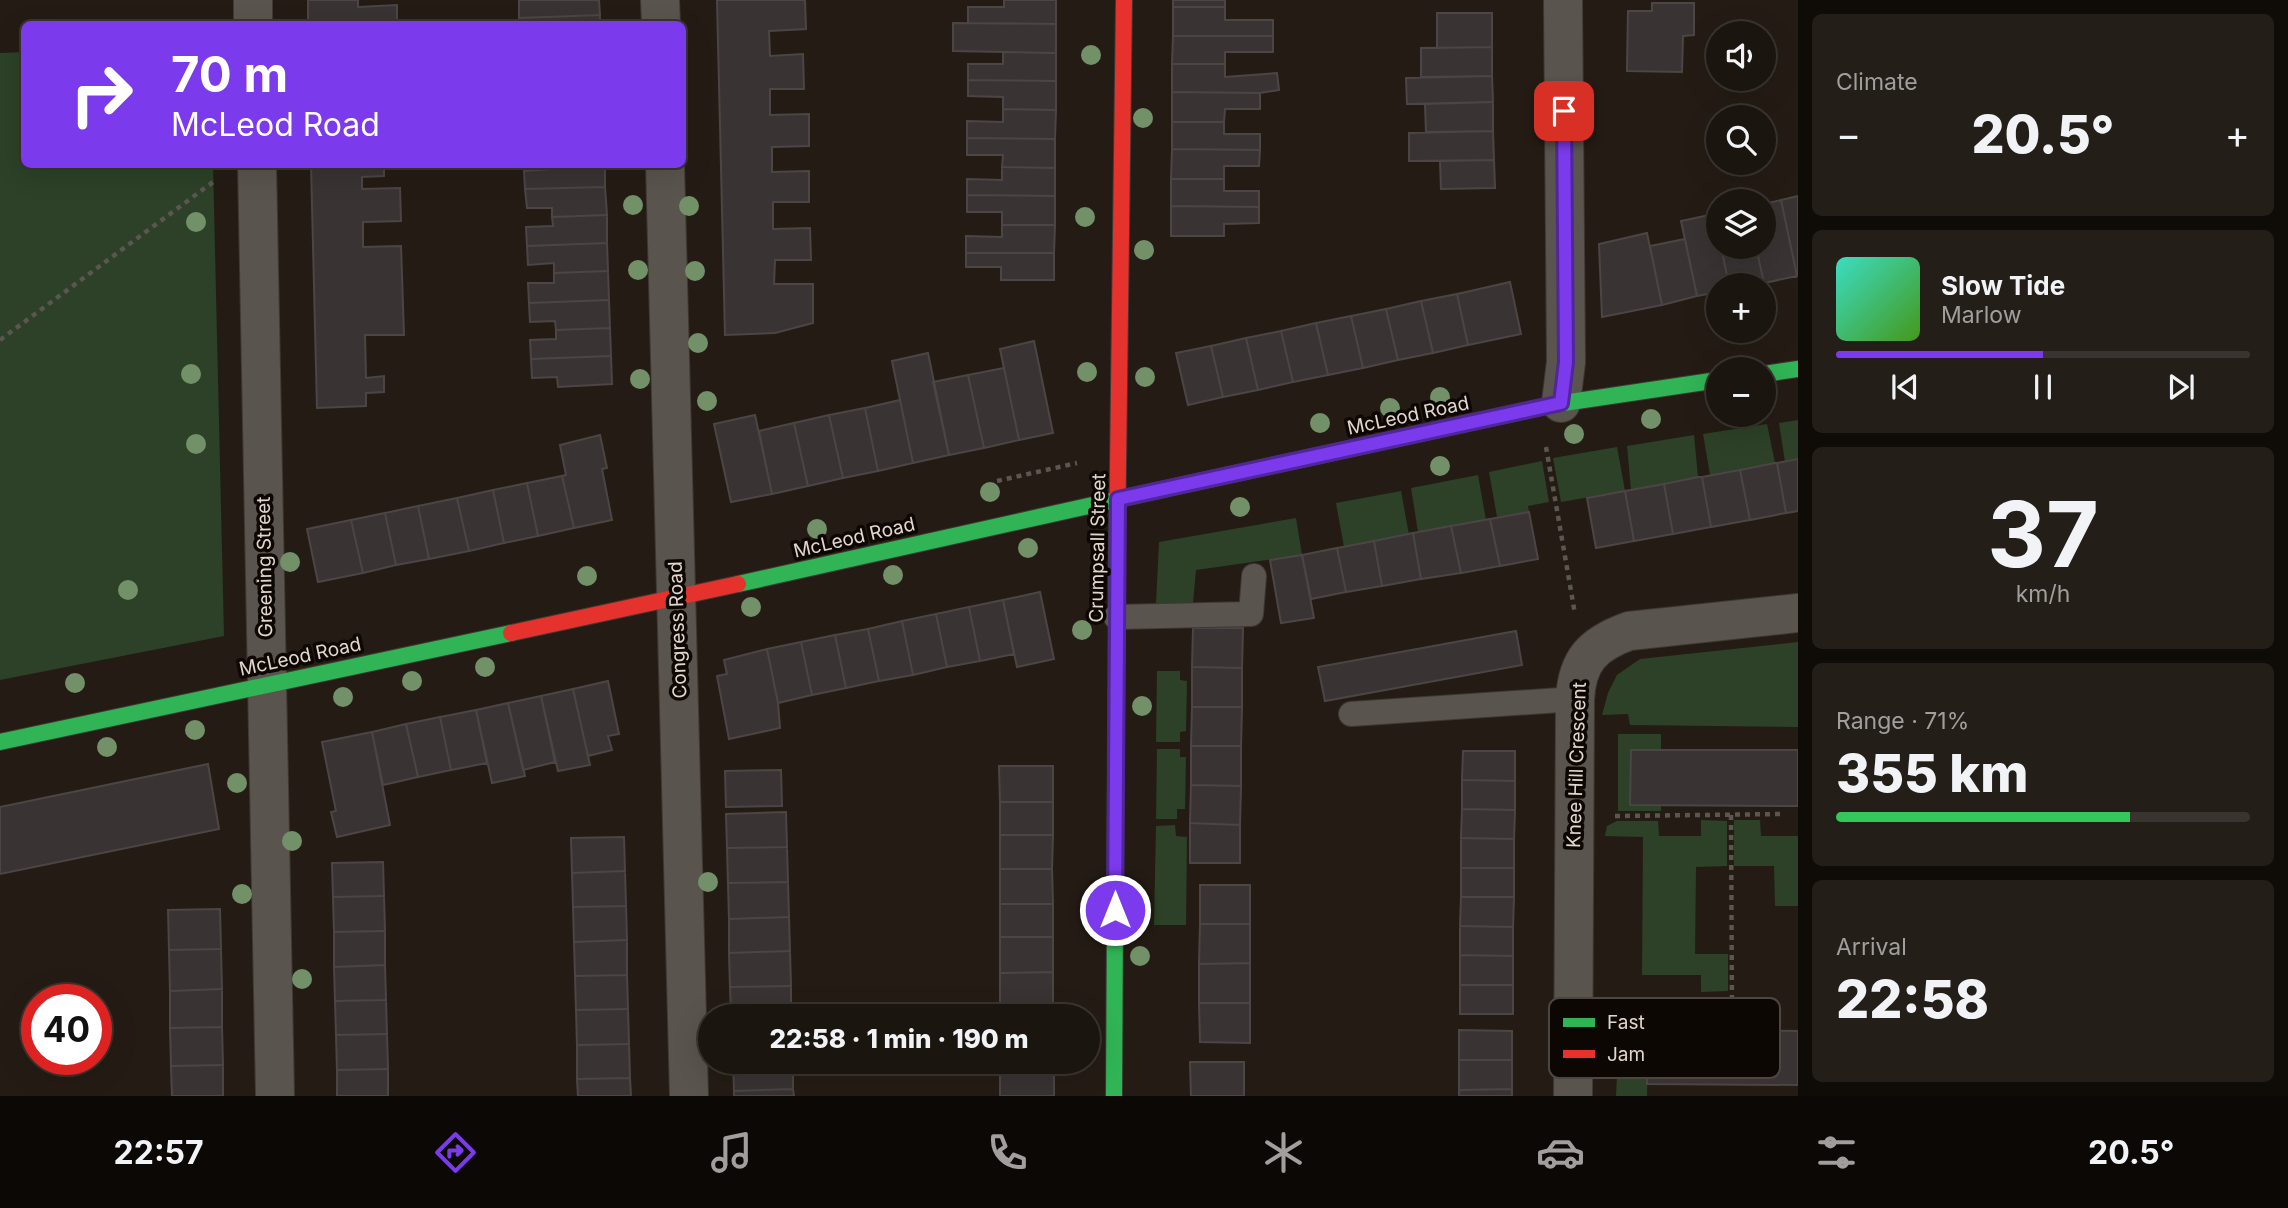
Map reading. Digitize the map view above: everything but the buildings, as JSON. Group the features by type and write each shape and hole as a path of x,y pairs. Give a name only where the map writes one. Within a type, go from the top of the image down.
{"main road":[{"name":"Crumpsall Street","path":"1114,1096 1116,617 1124,0"},
{"path":"1776,372 1798,369"},
{"name":"McLeod Road","path":"0,742 677,598 1551,405 1706,382"}],"street":[{"path":"253,0 253,21"},
{"path":"660,0 661,21"},
{"path":"1551,405 1566,362 1563,0"},
{"name":"Congress Road","path":"665,168 689,1096"},
{"name":"Greening Street","path":"257,171 275,1096"},
{"path":"1594,649 1609,638 1629,631 1798,613"},
{"name":"Knee Hill Crescent","path":"1573,998 1576,681 1594,649"},
{"name":"Knee Hill Crescent","path":"1573,1078 1573,1096"}],"lane":[{"path":"1116,617 1251,614 1254,576"},
{"path":"1351,714 1575,699"}],"path":[{"path":"0,340 214,182 257,171"},
{"path":"1551,405 1576,616 1594,649"},
{"path":"1731,814 1732,998"},
{"path":"1574,816 1785,814"}],"green space":[{"path":"21,52 21,168 213,168 224,636 0,680 0,53"},
{"path":"1798,420 1798,459 1785,462 1779,423"},
{"path":"1748,427 1768,427 1775,463 1710,475 1703,434"},
{"path":"1694,435 1698,477 1631,490 1627,446"},
{"path":"1617,447 1625,491 1561,502 1553,458"},
{"path":"1542,461 1549,502 1528,506 1529,512 1497,517 1489,472"},
{"path":"1478,475 1486,520 1418,532 1411,488"},
{"path":"1401,491 1409,535 1344,547 1336,503"},
{"path":"1296,518 1302,555 1196,570 1193,603 1156,604 1159,542"},
{"path":"1798,642 1798,727 1630,725 1628,714 1602,715 1608,693 1617,675 1640,659"},
{"path":"1157,671 1180,671 1180,680 1187,681 1186,731 1180,732 1180,742 1156,742"},
{"path":"1618,734 1661,734 1661,750 1631,751 1630,805 1661,806 1661,811 1618,811"},
{"path":"1157,749 1180,749 1180,757 1186,757 1185,809 1177,809 1177,819 1156,819"},
{"path":"1701,820 1727,821 1727,866 1696,867 1695,954 1728,954 1728,991 1701,992 1701,975 1642,975 1643,837 1605,836 1607,826 1617,821 1658,821 1659,836 1701,836"},
{"path":"1734,820 1760,820 1761,836 1798,836 1798,906 1775,906 1774,866 1734,866"},
{"path":"1175,825 1176,836 1187,837 1186,925 1154,925 1156,826"},
{"path":"1617,1078 1647,1078 1647,1096 1616,1096"}],"traffic: fast":[{"path":"1776,372 1798,369"},
{"path":"1550,405 1706,382"},
{"path":"738,584 1187,484"},
{"path":"1114,1096 1117,544"},
{"path":"0,742 511,633"}],"traffic: jam":[{"path":"1117,544 1124,0"},
{"path":"1187,484 1550,405"},
{"path":"511,633 738,584"}],"route":[{"path":"1115,910 1118,499 1561,403 1566,362 1564,111"}]}
